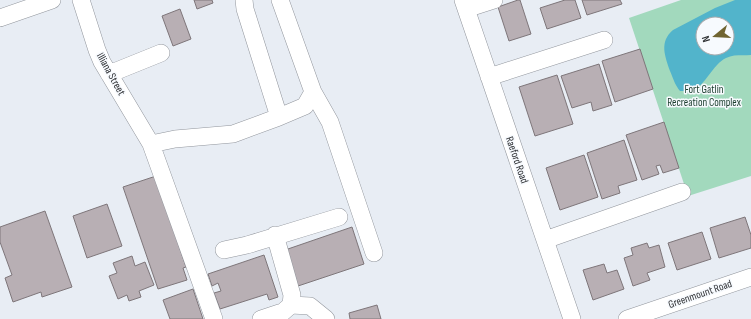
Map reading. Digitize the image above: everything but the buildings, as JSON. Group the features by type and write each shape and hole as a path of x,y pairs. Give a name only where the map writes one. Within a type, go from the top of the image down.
{"street":[{"path":"0,18 29,4 52,0"},
{"name":"Illiana Street","path":"80,0 102,62 151,144 214,319"},
{"path":"244,0 245,9 279,117"},
{"path":"280,0 314,92 330,122 374,253"},
{"path":"465,5 494,0"},
{"name":"Raeford Road","path":"465,5 572,319"},
{"path":"489,77 604,40"},
{"path":"109,74 161,53"},
{"path":"151,144 179,138 232,134 305,106 314,92"},
{"path":"545,240 682,192"},
{"path":"224,250 339,216"},
{"path":"275,235 292,295 283,312"},
{"name":"Greenmount Road","path":"627,319 751,278"},
{"path":"261,319 310,306 326,319"}],"green space":[{"name":"Fort Gatlin Recreation Complex","path":"681,0 751,0 751,176 688,196 629,18"}],"water":[{"path":"735,0 751,0 751,55 735,56 735,16 700,16"},
{"path":"695,18 695,56 735,56 721,61 697,88 693,90 680,91 670,71 664,49 666,39 673,30"}]}
